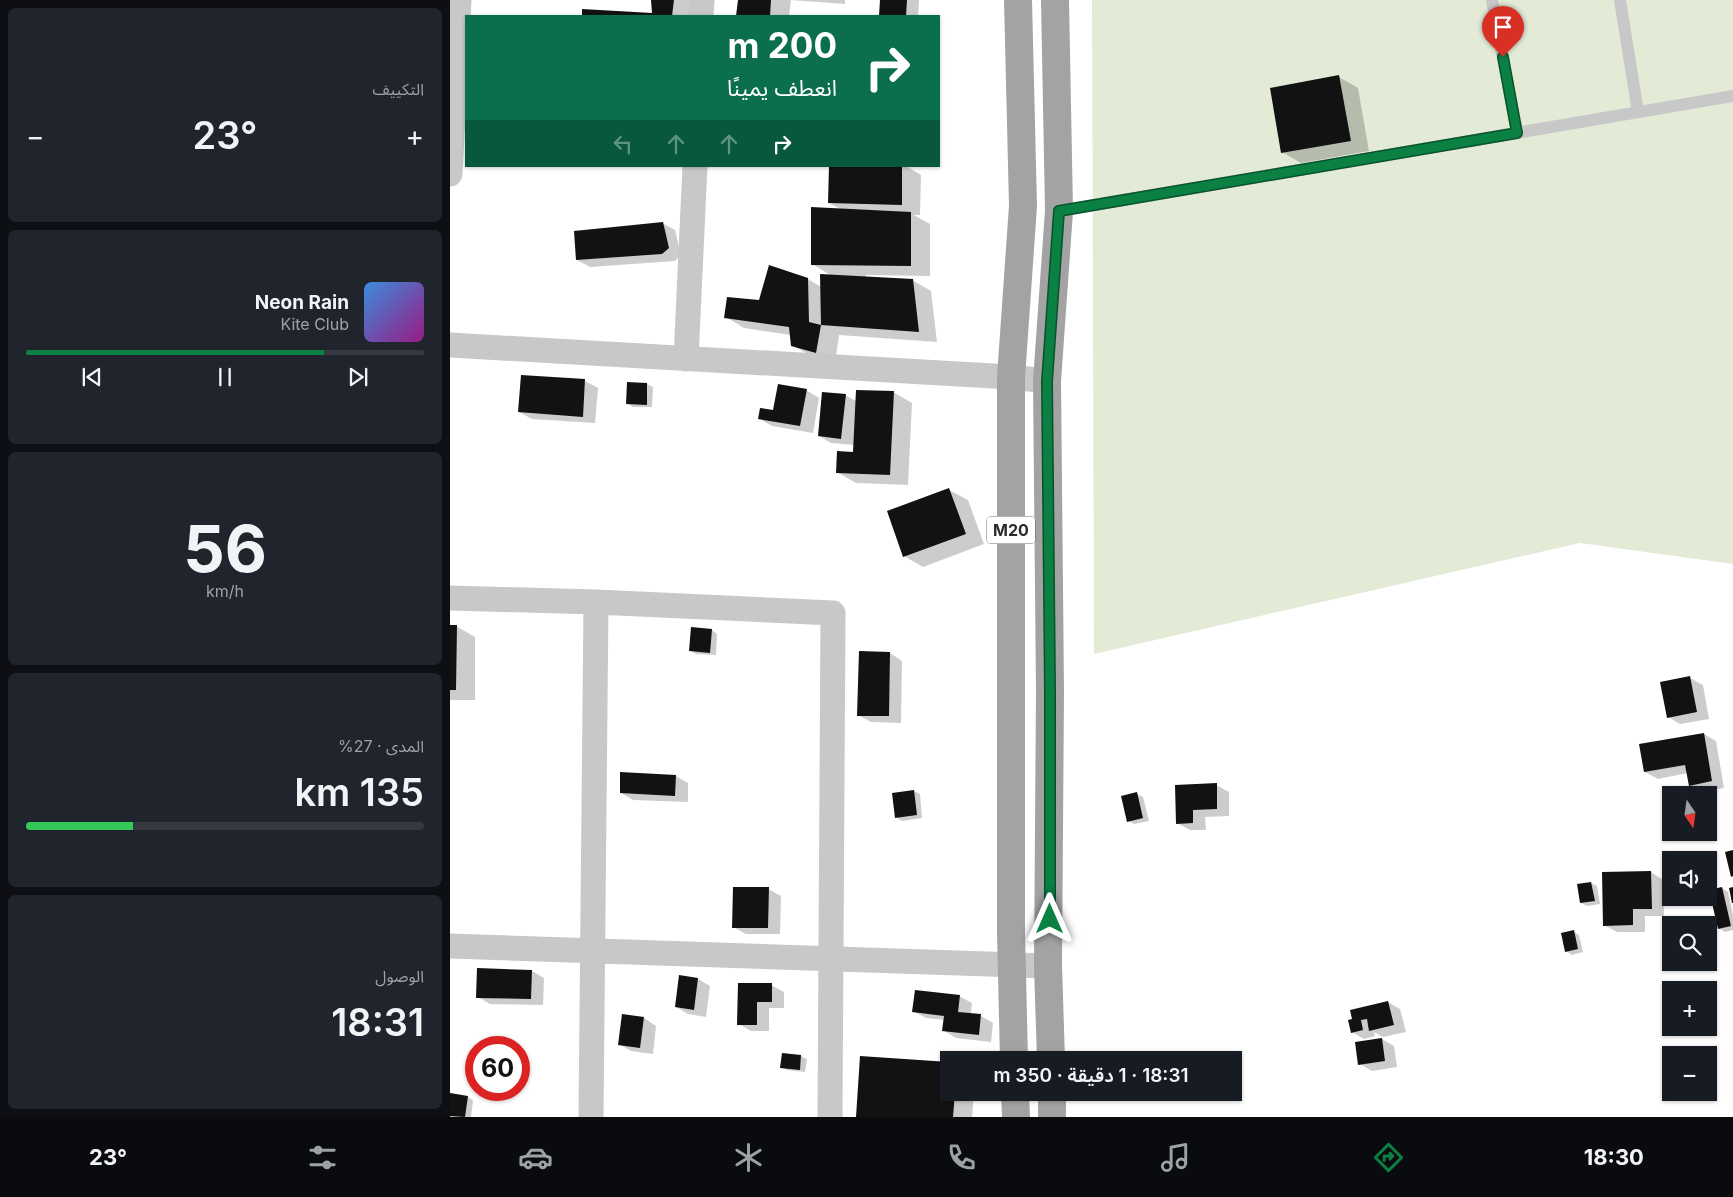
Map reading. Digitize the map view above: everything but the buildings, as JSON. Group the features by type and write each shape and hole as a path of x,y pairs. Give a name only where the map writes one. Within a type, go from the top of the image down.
{"main road":[{"name":"M20","path":"1014,1051 1011,377 1023,206 1018,0"},
{"name":"M20","path":"1051,1051 1048,966 1050,691 1047,381 1059,211 1054,0"},
{"path":"1015,1101 1016,1117"},
{"path":"1052,1101 1052,1117"}],"street":[{"path":"450,174 459,0"},
{"path":"701,15 702,0"},
{"path":"686,359 694,167"},
{"path":"450,345 1011,377 1047,381"},
{"path":"450,598 596,602 833,613 830,1117"},
{"path":"591,1117 596,602"},
{"path":"450,946 1048,966"}],"lane":[{"path":"1492,0 1517,133"},
{"path":"1620,0 1638,112"},
{"path":"1059,211 1733,96"}],"green space":[{"path":"1092,0 1733,0 1733,564 1580,543 1094,654"}],"route":[{"path":"1050,919 1047,381 1059,211 1517,133 1503,57"}]}
